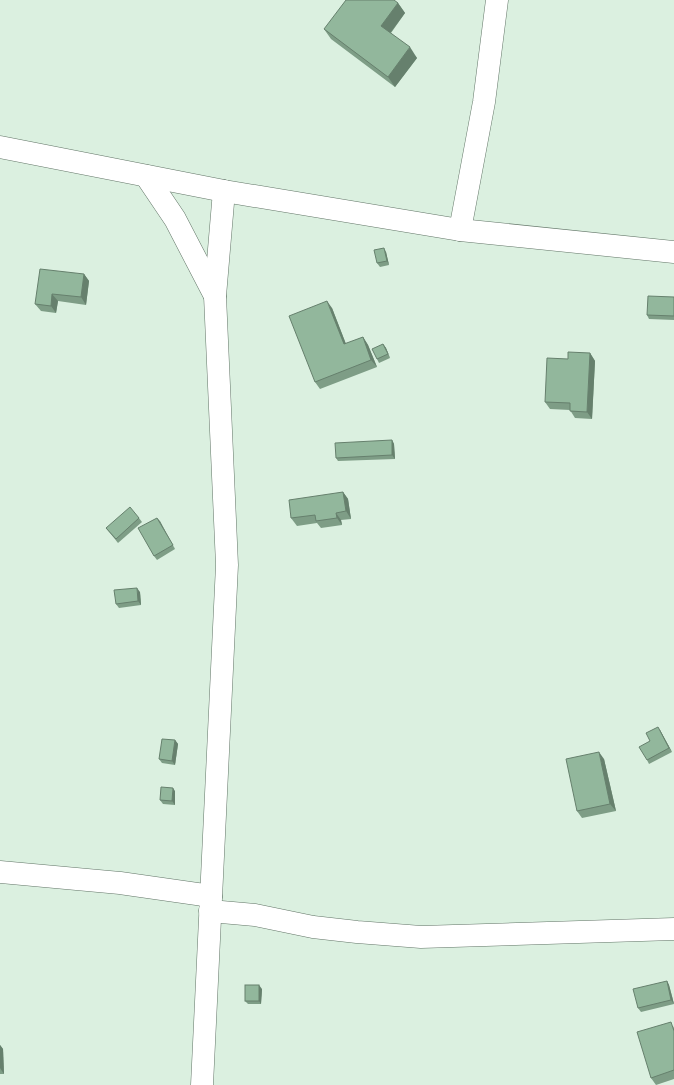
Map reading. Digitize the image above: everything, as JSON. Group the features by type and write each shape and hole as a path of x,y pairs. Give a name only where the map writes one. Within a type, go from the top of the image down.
{"street":[{"path":"460,230 484,102 497,0"},
{"path":"0,146 224,191 460,230 674,252"},
{"path":"146,176 175,219 215,296"},
{"path":"202,1085 227,566 215,296 224,191"},
{"path":"0,872 120,883 255,915 335,930 421,937 674,929"}],"building":[{"path":"346,0 394,0 398,3 381,26 410,47 388,77 324,29"},
{"path":"384,248 387,261 377,263 374,250"},
{"path":"40,269 84,274 81,297 52,294 51,306 35,304"},
{"path":"648,296 674,297 674,316 647,315"},
{"path":"327,301 344,344 363,337 371,360 315,382 289,316"},
{"path":"383,344 388,354 377,359 372,349"},
{"path":"568,352 590,353 587,412 570,411 570,403 545,402 547,358 568,359"},
{"path":"392,440 392,455 336,458 335,443"},
{"path":"343,492 346,511 336,513 337,518 316,521 315,515 291,518 289,500"},
{"path":"130,507 139,518 116,539 106,528"},
{"path":"157,518 173,545 154,556 138,528"},
{"path":"137,588 138,601 116,604 114,590"},
{"path":"658,727 669,748 647,760 639,747 650,741 646,733"},
{"path":"162,739 175,740 172,761 159,759"},
{"path":"599,752 610,804 577,811 566,759"},
{"path":"161,787 173,788 172,801 160,800"},
{"path":"667,981 671,1000 638,1008 633,989"},
{"path":"245,985 259,985 259,1001 245,1001"},
{"path":"671,1022 674,1031 674,1070 651,1078 637,1032"}]}
